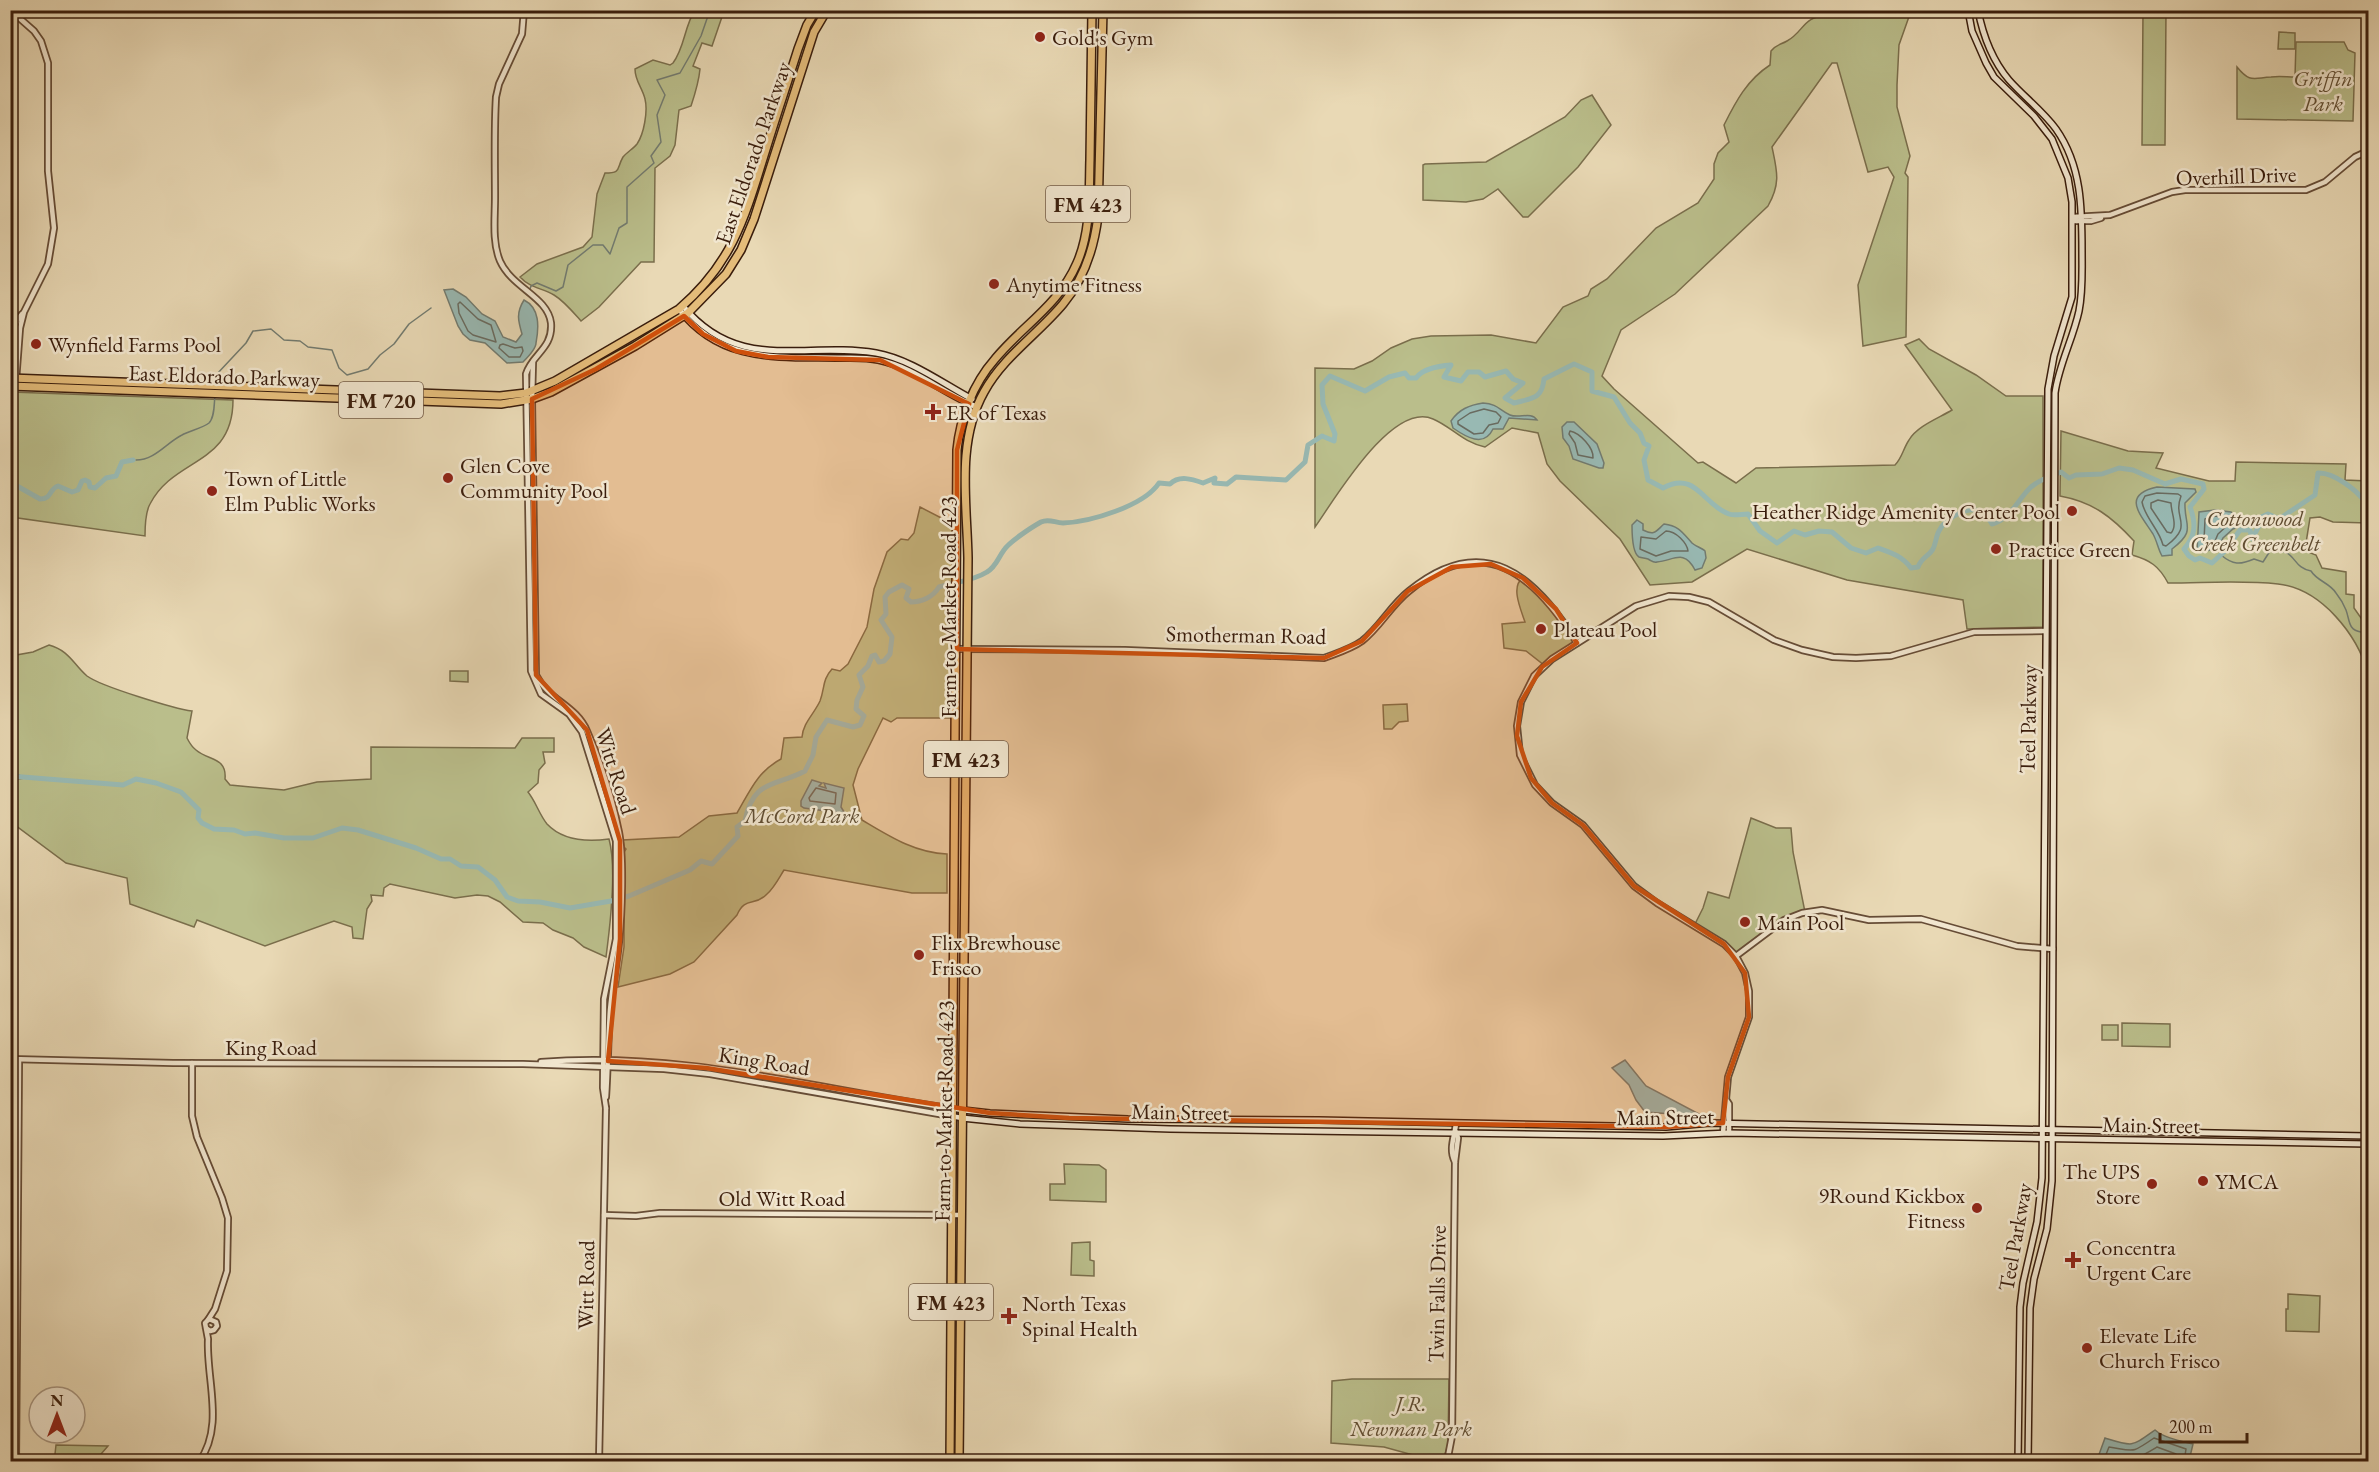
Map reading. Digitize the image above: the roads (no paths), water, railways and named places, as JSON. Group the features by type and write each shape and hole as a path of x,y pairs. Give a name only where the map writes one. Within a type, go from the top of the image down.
{"main road":[{"name":"East Eldorado Parkway","path":"529,396 681,308 711,278 738,234 798,49 807,25 816,10"},
{"name":"East Eldorado Parkway","path":"13,381 230,390 478,396 529,396 560,387 686,315 727,273 746,240 814,32 827,10"},
{"name":"Farm-to-Market Road 423","path":"959,1461 968,600 966,444 984,392 1001,367 1046,316 1066,285 1083,243 1088,216 1092,10"},
{"name":"Farm-to-Market Road 423","path":"950,1461 957,450 970,401 993,361 1074,290 1092,249 1098,216 1103,10"},
{"name":"Teel Parkway","path":"1968,10 1976,42 1994,77 2041,124 2060,153 2068,178 2073,219 2072,297 2050,370 2048,389 2042,1140 2040,1201 2020,1306 2018,1461"},
{"name":"Teel Parkway","path":"1978,10 1985,39 1998,66 2046,116 2067,149 2080,190 2082,219 2081,293 2075,324 2058,375 2055,393 2051,1202 2030,1308 2028,1461"},
{"path":"1976,42 1985,39"},
{"path":"2017,101 2023,94"},
{"path":"1091,119 1100,120"},
{"path":"681,308 703,334 725,347 745,354 768,357 876,353 898,360 978,405"},
{"path":"636,336 640,343"},
{"path":"958,513 967,513"},
{"path":"2044,1016 2052,1016"},
{"name":"Main Street","path":"962,1114 1142,1119 1663,1127 1726,1124 2368,1136"},
{"name":"Main Street","path":"962,1114 1020,1124 1142,1128 1455,1131 1663,1136 1726,1132 2042,1140 2368,1144"},
{"path":"1142,1119 1142,1128"},
{"path":"1907,1128 1907,1137"},
{"path":"1969,1128 1969,1138"},
{"path":"2115,1141 2116,1131"},
{"path":"2324,1135 2324,1144"},
{"path":"2040,1201 2051,1202"},
{"path":"2032,1249 2042,1251"},
{"path":"2018,1388 2029,1388"},
{"path":"950,1423 960,1423"}],"street":[{"name":"Witt Road","path":"524,10 522,34 499,84 496,97 495,244 506,273 545,306 551,320 550,337 533,362 529,396 536,675 542,686 576,721 582,732 616,841 619,876"},
{"path":"10,14 17,16 34,31 41,41 48,63 48,171 53,242 45,273 24,312 18,337 13,381"},
{"name":"Overhill Drive","path":"2073,219 2094,221 2185,190 2306,190 2331,178 2348,163 2368,151"},
{"name":"Smotherman Road","path":"957,649 1125,650 1324,658 1362,641 1408,591 1427,578 1452,567 1476,562 1506,568 1523,578 1556,609 1577,643"},
{"path":"1726,1132 1729,1104 1727,1101 1728,1077 1748,1024 1750,1010 1747,981 1736,956 1719,940 1640,891 1626,879 1583,825 1552,803 1535,785 1520,755 1517,736 1517,718 1521,702 1530,683 1542,667 1577,643 1636,606 1658,598 1678,596 1700,599 1716,605 1754,630 1788,646 1833,657 1867,658 1902,654 1960,634 1974,632 2045,631"},
{"name":"Witt Road","path":"558,704 570,708 587,730 618,831 617,942 604,999 606,1108 599,1461"},
{"path":"597,779 603,777"},
{"path":"1736,956 1784,920 1802,913 1822,910 1869,920 1921,920 2017,946 2053,949"},
{"name":"King Road","path":"10,1061 523,1064 563,1060 768,1081 962,1114"},
{"path":"16,1461 19,1061"},
{"path":"192,1063 192,1116 196,1137 228,1218 227,1271 215,1309 205,1323 208,1341 212,1430 207,1449 199,1461"},
{"name":"Twin Falls Drive","path":"1447,1461 1452,1436 1455,1162 1452,1156 1452,1137 1456,1123"},
{"name":"Old Witt Road","path":"604,1215 636,1216 660,1213 961,1215"},
{"path":"208,1341 217,1326 215,1309"},
{"path":"208,1320 212,1319 216,1322"},
{"path":"206,1328 210,1331 214,1330"}],"water":[{"path":"453,289 466,297 482,314 495,321 503,337 516,342 522,334 519,321 520,309 524,300 529,303 536,313 537,337 535,348 523,362 507,363 485,343 470,340 463,334 444,290"},
{"path":"1483,403 1495,406 1510,415 1532,416 1537,420 1509,418 1503,429 1493,429 1489,435 1480,439 1463,435 1453,428 1451,421 1458,413 1469,406"},
{"path":"1567,422 1574,422 1597,444 1604,463 1603,468 1573,459 1569,446 1563,438 1562,427"},
{"path":"2157,487 2195,489 2196,492 2185,503 2187,532 2180,543 2172,549 2172,555 2162,556 2137,506 2136,500 2139,495"},
{"path":"2215,510 2231,512 2239,520 2255,516 2250,523 2233,529 2223,538 2218,548 2197,552 2199,512"},
{"path":"1637,520 1643,524 1643,530 1650,533 1655,532 1664,524 1680,530 1693,544 1705,551 1706,558 1702,568 1695,570 1687,559 1678,557 1654,562 1639,557 1634,547 1632,532 1632,525"},
{"path":"812,780 822,783 819,786 826,788 824,783 844,788 841,807 846,815 845,821 840,813 801,806 801,801"},
{"path":"1625,1060 1646,1086 1699,1114 1693,1121 1686,1115 1645,1112 1629,1085 1612,1068"},
{"path":"2155,1430 2168,1437 2193,1444 2189,1461 2097,1460 2105,1438 2132,1444"}],"waterway":[{"path":"530,289 537,283 556,291 563,287 568,265 593,245 603,245 610,254 619,228 627,223 627,187 654,163 651,156 661,142 657,115 665,95 657,80 680,73 701,36 710,10"},
{"path":"216,384 216,375 246,343 253,331 271,329 284,340 300,341 308,347 332,350 339,368 347,375 368,369 394,344 409,324 431,308"},
{"path":"10,776 123,785 136,779 156,783 181,792 199,810 198,818 202,823 214,829 234,830 245,834 313,838 342,828 358,830 416,848 441,859 450,859 461,866 478,867 495,880 507,897 518,901 540,902 570,908 629,896 690,870 701,861 712,864 738,836 737,827 745,821 749,807 760,791 805,771 813,755 816,737 827,720 853,727 860,725 864,716 856,709 863,687 859,675 868,666 872,656 875,655 879,662 884,661 890,654 892,637 881,620 886,614 885,597 889,592 902,585 909,589 906,598 911,602 923,600 934,594 939,587 987,572 1011,543 1041,522 1047,520 1063,523 1074,522 1101,516 1129,506 1152,491 1159,483 1170,484 1177,479 1203,483 1215,478 1214,483 1227,484 1236,477 1286,480 1305,462 1308,445 1322,436 1334,441 1335,434 1323,404 1322,385 1330,376 1365,391 1389,377 1405,373 1409,378 1416,378 1427,370 1442,366 1451,365 1444,377 1461,381 1468,372 1479,372 1485,377 1506,371 1513,379 1523,383 1505,398 1514,403 1535,397 1539,394 1544,379 1574,364 1592,372 1592,391 1614,397 1630,423 1640,433 1644,443 1649,446 1644,460 1648,480 1663,488 1684,483 1692,486 1720,510 1731,515 1748,514 1760,531 1777,543 1794,531 1805,535 1819,531 1832,532 1851,548 1866,553 1878,548 1892,553 1911,568 1918,567 1931,551 1942,526 1952,517 1965,511 1977,510 1986,515 1992,524 2005,518 2034,485 2061,472 2069,478 2076,475 2102,474 2119,468 2133,470 2165,484 2181,479 2203,484 2204,489 2190,507 2194,529 2184,549 2195,560 2200,558 2212,563 2225,551 2240,530 2250,530 2252,539 2261,522 2259,518 2268,514 2277,518 2282,517 2315,495 2318,473 2331,475 2344,483 2365,502"},
{"path":"136,460 155,454 176,438 209,423 213,414 215,395"},
{"path":"10,482 44,499 58,486 72,492 78,490 82,481 85,480 89,482 90,487 95,488 106,478 116,476 122,462 133,460"},
{"path":"2365,505 2364,517 2368,520"},
{"path":"2221,555 2229,561 2241,563 2254,559 2263,562 2270,551 2285,552 2290,555 2300,566 2311,571 2333,590 2344,606 2350,624 2361,632 2368,644"}],"place":[{"name":"Gold's Gym","path":"1040,37"},
{"name":"Anytime Fitness","path":"994,284"},
{"name":"Wynfield Farms Pool","path":"36,344"},
{"name":"ER of Texas","path":"933,412"},
{"name":"Glen Cove Community Pool","path":"448,478"},
{"name":"Town of Little Elm Public Works","path":"212,491"},
{"name":"Heather Ridge Amenity Center Pool","path":"2072,511"},
{"name":"Practice Green","path":"1996,549"},
{"name":"Plateau Pool","path":"1541,629"},
{"name":"Main Pool","path":"1745,922"},
{"name":"Flix Brewhouse Frisco","path":"919,955"},
{"name":"YMCA","path":"2203,1181"},
{"name":"The UPS Store","path":"2152,1184"},
{"name":"9Round Kickbox Fitness","path":"1977,1208"},
{"name":"Concentra Urgent Care","path":"2073,1260"},
{"name":"North Texas Spinal Health","path":"1009,1316"},
{"name":"Elevate Life Church Frisco","path":"2087,1348"}],"park label":[{"name":"Griffin Park","path":"2323,90"},
{"name":"Cottonwood Creek Greenbelt","path":"2255,530"},
{"name":"McCord Park","path":"802,815"},
{"name":"J.R. Newman Park","path":"1411,1416"}]}
